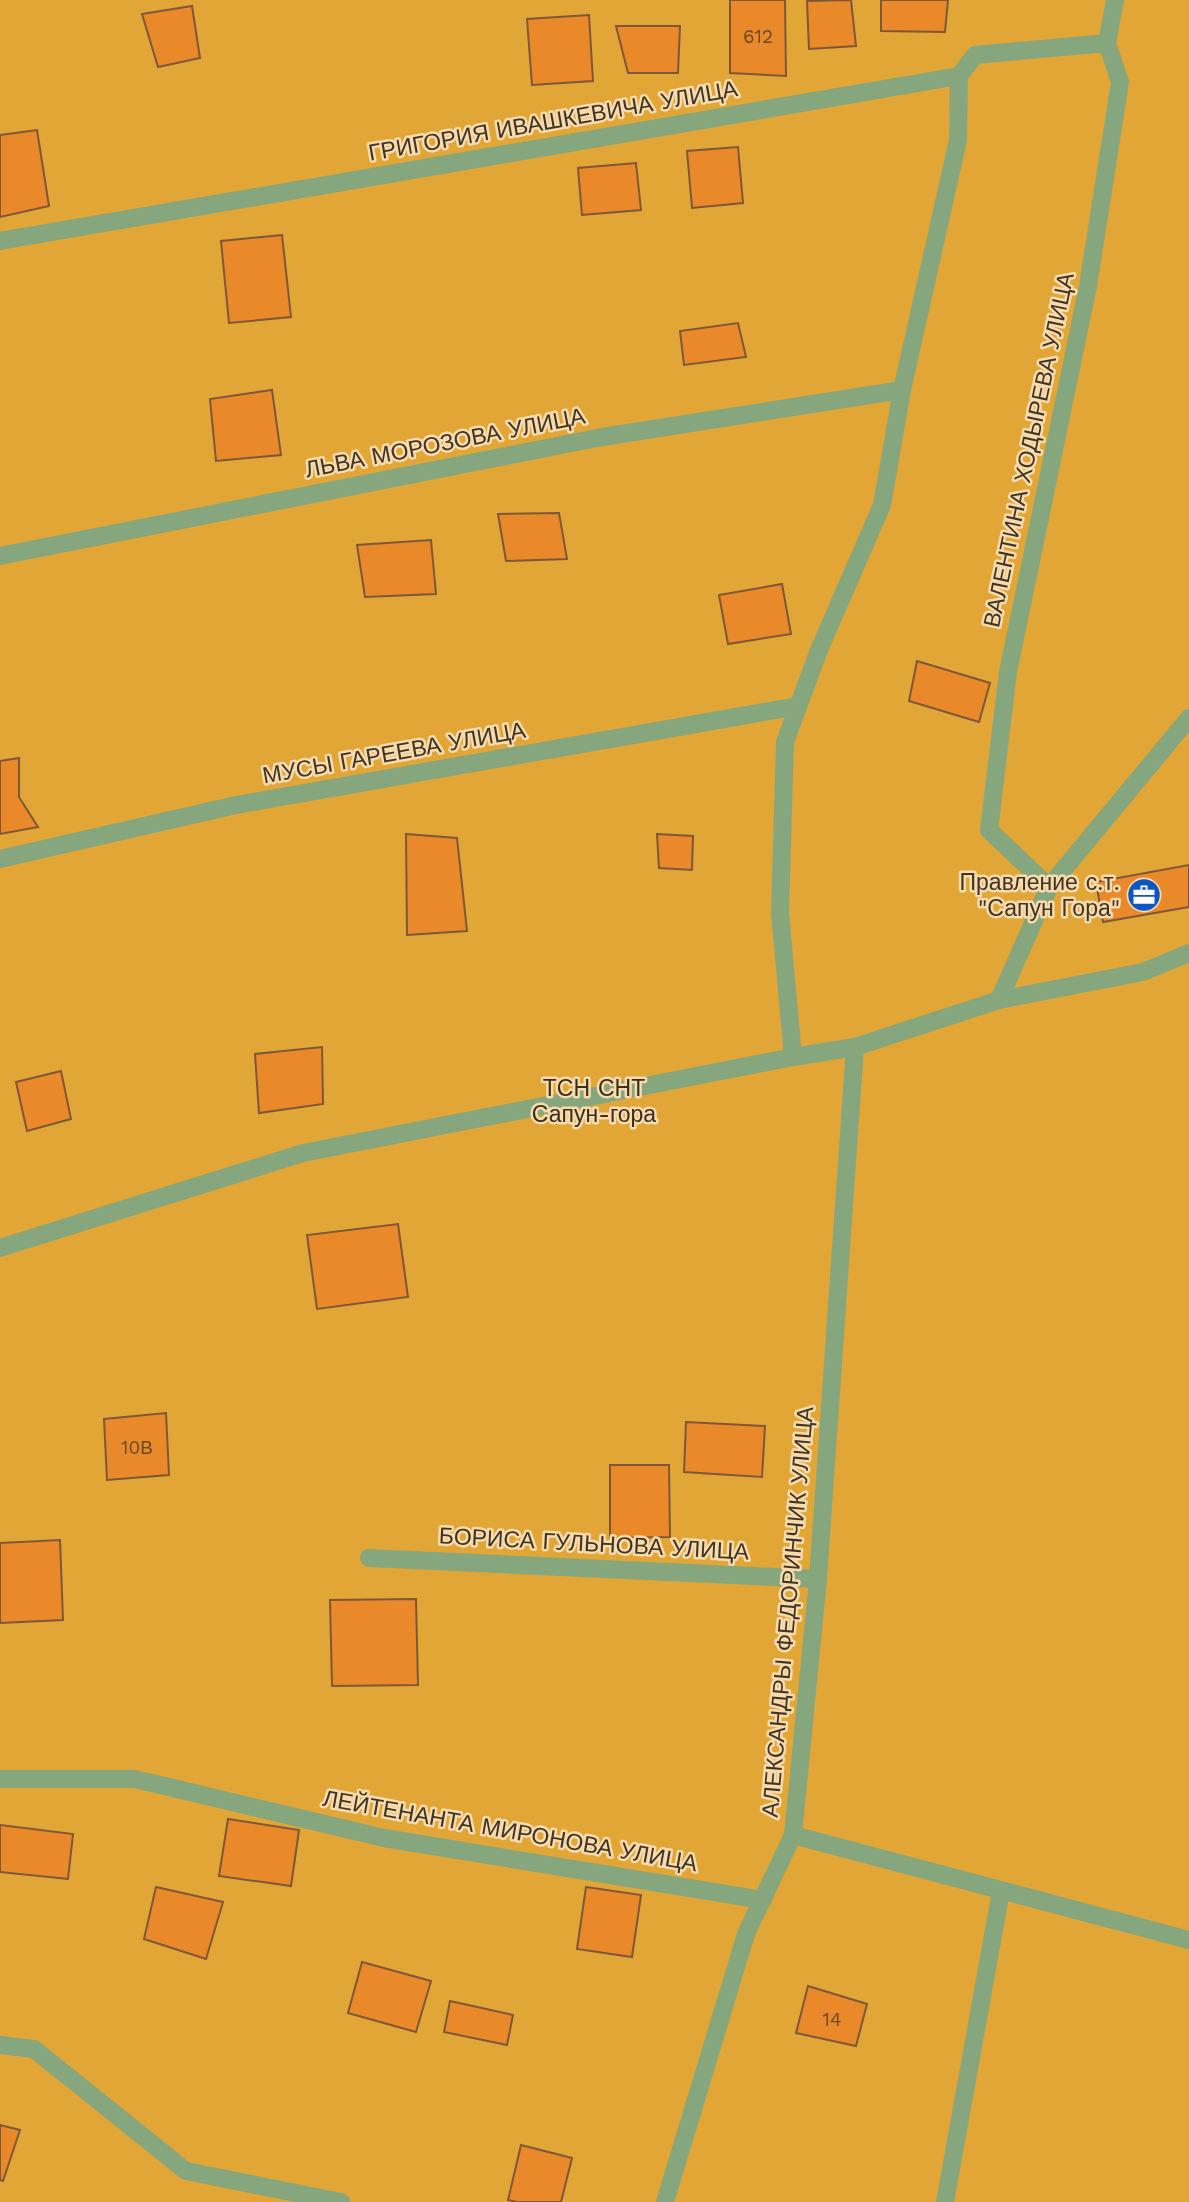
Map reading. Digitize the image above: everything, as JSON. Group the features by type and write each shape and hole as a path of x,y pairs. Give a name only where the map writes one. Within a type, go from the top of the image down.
{"lane":[{"name":"ВАЛЕНТИНА ХОДЫРЕВА УЛИЦА","path":"1049,887 989,830 1008,673 1088,286 1120,82 1107,43 1115,0"},
{"path":"793,1057 780,913 785,742 819,650 882,505 902,390 958,140 959,76 975,55 1107,43"},
{"name":"ГРИГОРИЯ ИВАШКЕВИЧА УЛИЦА","path":"0,241 959,76"},
{"name":"ЛЬВА МОРОЗОВА УЛИЦА","path":"0,556 602,438 902,390"},
{"name":"МУСЫ ГАРЕЕВА УЛИЦА","path":"0,859 236,805 798,706"},
{"path":"999,1000 1049,887 1189,718"},
{"path":"0,1248 303,1153 855,1047 999,1000 1143,972 1189,953"},
{"name":"АЛЕКСАНДРЫ ФЕДОРИНЧИК УЛИЦА","path":"665,2202 746,1934 793,1835 818,1578 855,1047"},
{"name":"БОРИСА ГУЛЬНОВА УЛИЦА","path":"369,1558 818,1578"},
{"name":"ЛЕЙТЕНАНТА МИРОНОВА УЛИЦА","path":"0,1779 135,1779 384,1838 763,1900"},
{"path":"793,1835 1189,1940"},
{"path":"944,2202 1001,1891"},
{"path":"0,2045 33,2049 186,2171 341,2202"}],"green space":[{"name":"ТСН СНТ Сапун-гора","path":"0,0 1189,0 1189,2202 0,2202"}],"building":[{"path":"730,0 785,0 786,76 730,73"},
{"path":"851,0 856,46 809,49 807,1"},
{"path":"881,0 948,0 945,32 881,31"},
{"path":"192,6 200,58 158,67 142,14"},
{"path":"589,15 593,81 532,85 527,19"},
{"path":"616,26 680,26 678,73 628,73"},
{"path":"37,130 49,206 0,217 0,135"},
{"path":"738,147 743,203 692,208 687,151"},
{"path":"636,163 641,210 582,215 578,168"},
{"path":"282,235 291,317 229,323 221,241"},
{"path":"738,323 746,357 684,365 680,331"},
{"path":"272,390 281,455 216,461 210,399"},
{"path":"559,513 567,559 506,561 498,514"},
{"path":"431,540 436,594 365,597 357,545"},
{"path":"782,584 791,634 728,644 719,595"},
{"path":"917,661 990,683 979,722 909,701"},
{"path":"19,758 19,797 38,827 0,834 0,761"},
{"path":"406,834 457,838 467,931 407,935"},
{"path":"657,834 693,836 692,870 659,868"},
{"name":"Правление с.т. \"Сапун Гора\"","path":"1189,865 1189,907 1103,922 1096,882"},
{"path":"322,1047 323,1104 259,1113 255,1054"},
{"path":"61,1071 71,1119 27,1131 16,1082"},
{"path":"398,1224 408,1297 317,1309 307,1235"},
{"path":"166,1413 169,1475 107,1480 104,1419"},
{"path":"686,1422 765,1426 762,1477 684,1472"},
{"path":"610,1465 669,1465 670,1537 610,1538"},
{"path":"60,1540 63,1620 0,1623 0,1543"},
{"path":"416,1599 418,1685 332,1686 330,1600"},
{"path":"228,1819 299,1830 291,1886 219,1876"},
{"path":"0,1825 73,1834 68,1879 0,1872"},
{"path":"156,1887 223,1902 206,1959 144,1939"},
{"path":"586,1887 641,1895 632,1957 577,1949"},
{"path":"362,1962 431,1981 416,2032 348,2013"},
{"path":"808,1986 867,2004 856,2046 796,2033"},
{"path":"450,2001 513,2015 507,2045 444,2032"},
{"path":"0,2125 20,2130 3,2181 0,2180"},
{"path":"521,2145 572,2158 561,2202 508,2200"}],"place":[{"name":"Правление с.т. \"Сапун Гора\"","path":"1144,895"}]}
